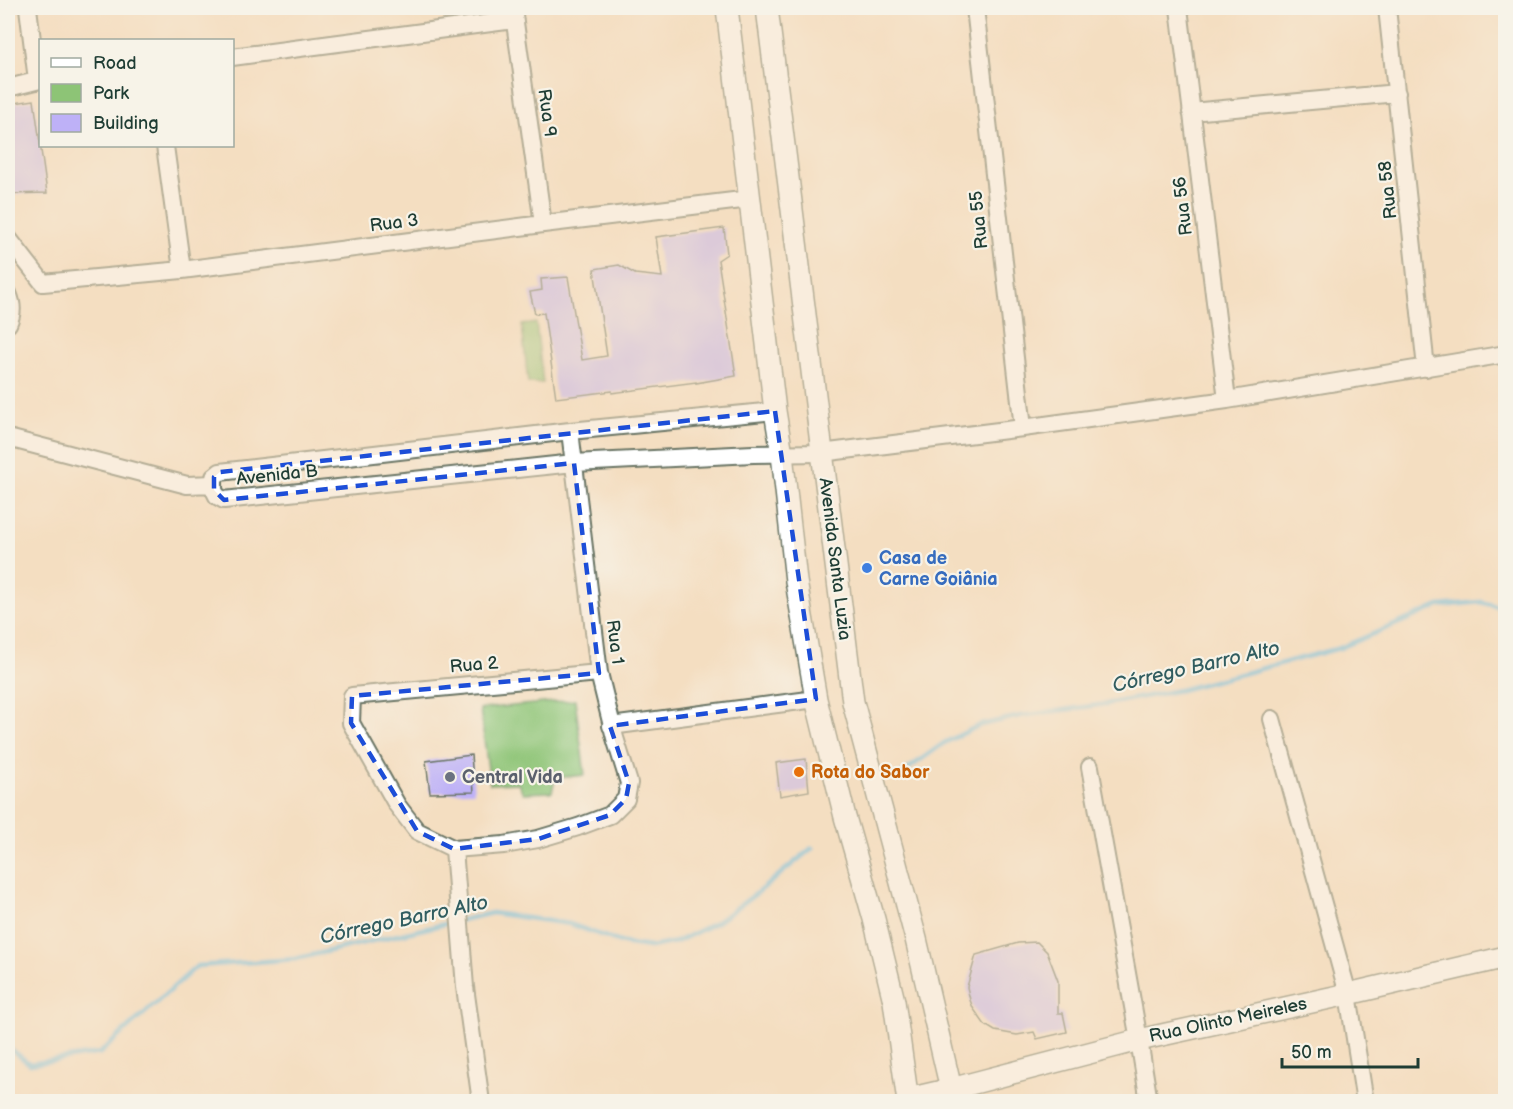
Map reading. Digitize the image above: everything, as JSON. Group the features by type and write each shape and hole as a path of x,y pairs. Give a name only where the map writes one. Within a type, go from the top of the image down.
{"street":[{"path":"8,88 39,80 28,8"},
{"path":"727,8 796,581 816,699 894,1001 908,1100"},
{"name":"Avenida Santa Luzia","path":"767,8 853,702 916,939 952,1095"},
{"name":"Rua 55","path":"975,8 1023,428"},
{"name":"Rua 56","path":"1179,8 1227,400"},
{"name":"Rua 58","path":"1387,8 1426,368"},
{"path":"234,57 514,14"},
{"name":"Rua 9","path":"514,14 543,224"},
{"path":"1191,112 1397,93"},
{"path":"165,147 182,270"},
{"name":"Rua 3","path":"8,238 43,283 182,270 750,199"},
{"path":"8,293 12,303 12,315 8,324"},
{"name":"Avenida B","path":"775,411 570,431 220,472 214,477 213,484 217,496 224,500 574,463 821,453 1227,400 1506,354"},
{"name":"Rua 1","path":"454,849 504,845 538,839 610,815 626,799 629,783 611,726 600,673 570,431"},
{"path":"8,438 187,485 213,484"},
{"name":"Rua 2","path":"454,849 417,831 398,806 351,723 352,696 600,673"},
{"path":"611,726 816,699"},
{"path":"1272,719 1348,994 1365,1101"},
{"path":"1089,766 1149,1101"},
{"path":"454,849 465,987 481,1101"},
{"name":"Rua Olinto Meireles","path":"908,1100 952,1095 1139,1040 1506,957"}],"highlighted area":[{"path":"775,411 816,699 610,726 629,783 626,799 610,815 538,839 454,849 417,831 351,723 352,696 599,673 574,463 224,500 214,490 214,477 220,472"}],"green space":[{"path":"536,323 543,383 528,383 522,325"},
{"path":"575,700 585,775 555,778 552,792 523,793 518,783 490,784 480,709"}],"building":[{"path":"34,100 47,193 8,194 8,104"},
{"path":"724,228 727,254 718,260 736,376 696,383 556,398 544,313 535,314 530,292 542,290 541,279 568,277 582,360 607,356 594,269 619,265 635,274 662,277 656,237"},
{"name":"Central Vida","path":"471,755 474,792 430,793 426,761"},
{"path":"806,759 809,791 780,796 776,763"},
{"path":"1037,942 1047,952 1058,981 1058,1013 1063,1013 1067,1032 1037,1039 1034,1032 1017,1035 995,1031 985,1025 970,1000 967,987 976,955 1018,943"}],"waterway":[{"name":"Córrego Barro Alto","path":"898,776 944,743 980,725 1020,716 1106,704 1180,690 1340,648 1439,606 1481,602 1506,609"},
{"name":"Córrego Barro Alto","path":"8,1047 30,1064 100,1053 197,966 295,959 492,913 570,924 623,943 650,947 676,942 717,922 812,848"}],"place":[{"name":"Casa de Carne Goiânia","path":"867,568"},
{"name":"Rota do Sabor","path":"799,772"},
{"name":"Central Vida","path":"450,777"}]}
